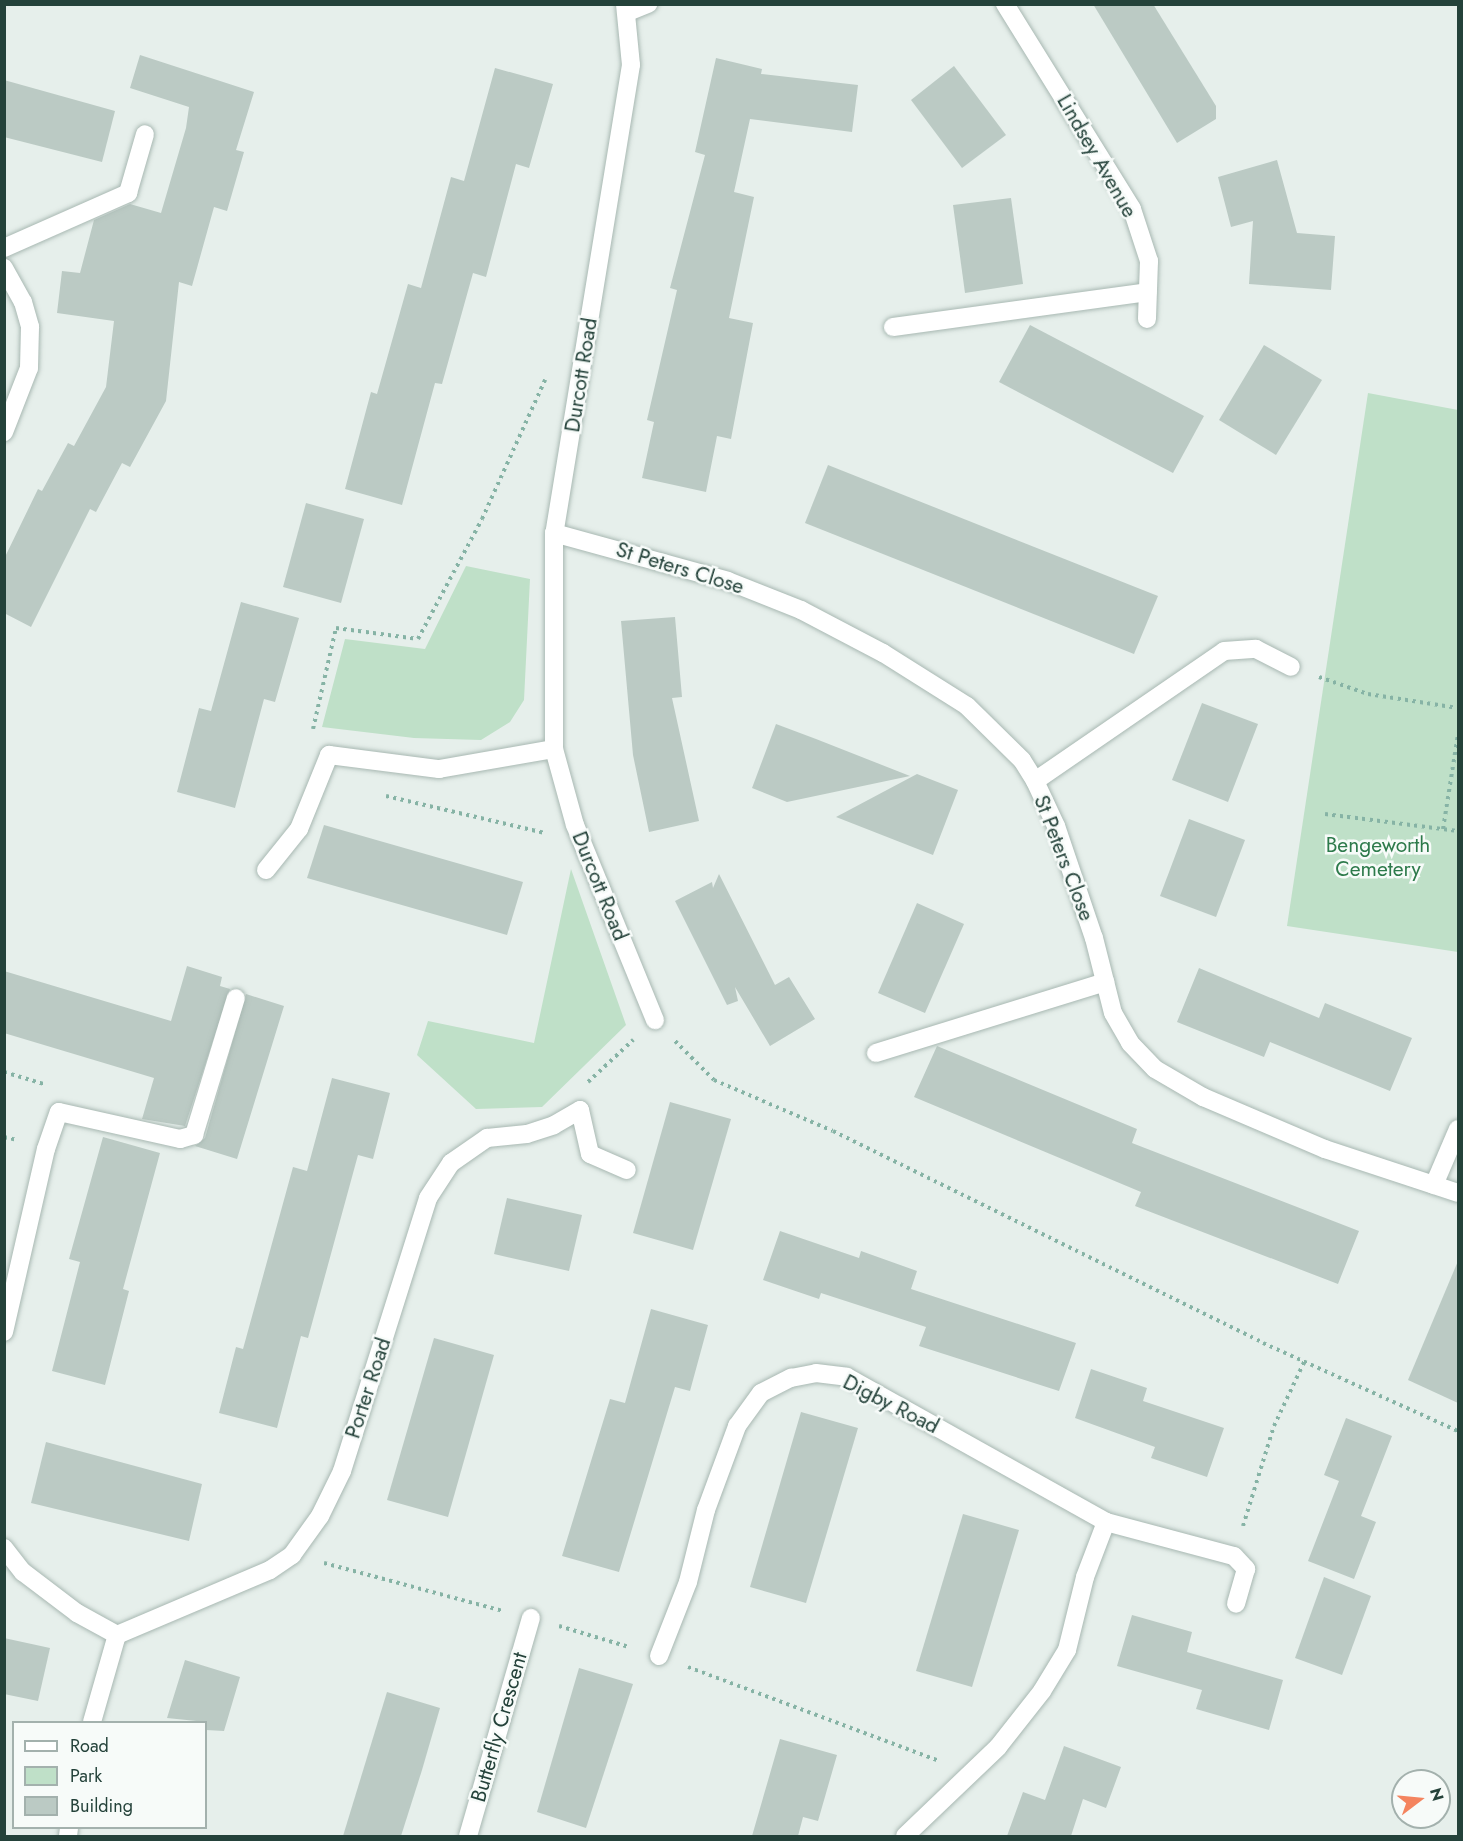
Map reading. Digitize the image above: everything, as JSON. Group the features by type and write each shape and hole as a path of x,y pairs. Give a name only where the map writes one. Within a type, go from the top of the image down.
{"street":[{"path":"627,8 648,4"},
{"name":"Lindsey Avenue","path":"1005,4 1132,209 1149,261 1147,319"},
{"name":"Durcott Road","path":"627,8 631,65 554,533 554,749 581,841 655,1020"},
{"path":"4,248 128,193 145,134"},
{"path":"4,268 23,302 30,327 29,368 4,432"},
{"path":"893,327 1148,292"},
{"name":"St Peters Close","path":"554,533 728,581 811,616 883,653 967,706 1022,760 1035,781 1056,826 1113,1013 1130,1043 1155,1069 1203,1097 1325,1149 1458,1193"},
{"path":"1035,781 1224,651 1256,649 1291,668"},
{"path":"266,870 299,829 329,755 439,769 554,749"},
{"path":"876,1053 1105,982"},
{"path":"4,1332 46,1149 59,1112 180,1139 194,1135 236,998"},
{"path":"580,1110 590,1154 627,1170"},
{"name":"Porter Road","path":"117,1635 238,1585 292,1555 320,1516 342,1471 428,1198 451,1163 487,1138 527,1134 554,1125 580,1110"},
{"path":"1434,1185 1458,1129"},
{"name":"Digby Road","path":"659,1656 688,1582 706,1510 737,1426 761,1393 791,1378 816,1373 847,1377 1106,1522 1234,1556"},
{"path":"905,1836 998,1747 1042,1691 1067,1650 1085,1577 1106,1522"},
{"path":"4,1548 23,1572 76,1613 117,1635 92,1721"},
{"path":"1234,1556 1246,1569 1236,1604"},
{"name":"Butterfly Crescent","path":"468,1836 531,1618"}],"path":[{"path":"313,732 336,628 418,639 482,519 548,374"},
{"path":"1291,668 1368,694 1458,708"},
{"path":"1443,829 1458,734"},
{"path":"376,794 581,841"},
{"path":"1325,814 1458,831"},
{"path":"580,1110 587,1082 655,1020 714,1080 833,1131 1041,1237 1458,1431"},
{"path":"1234,1556 1274,1426 1305,1360"}],"green space":[{"name":"Bengeworth Cemetery","path":"1368,393 1458,410 1458,952 1287,926"},
{"path":"466,566 530,579 524,700 510,722 481,740 414,738 322,727 345,639 425,649"},
{"path":"571,869 626,1025 542,1107 476,1109 417,1055 428,1021 534,1043"}],"building":[{"path":"1093,4 1153,4 1216,106 1216,119 1177,143"},
{"path":"140,55 254,92 236,150 244,152 227,211 214,207 192,286 179,282 166,401 130,467 122,463 96,512 90,509 31,627 4,613 4,559 38,489 42,491 68,443 74,446 106,387 114,321 57,313 62,271 80,273 94,220 130,204 161,213 186,128 189,107 130,88"},
{"path":"716,58 762,69 761,74 858,85 852,132 750,119 734,192 754,197 729,318 753,323 731,439 717,436 706,492 642,478 654,422 647,420 677,290 670,288 705,155 695,152"},
{"path":"954,66 1006,135 962,168 911,100"},
{"path":"495,68 553,84 529,168 516,164 486,277 473,273 442,384 435,383 402,505 345,489 371,392 377,394 408,284 421,288 451,177 464,181"},
{"path":"4,80 115,111 102,162 4,137"},
{"path":"1277,160 1297,233 1335,236 1331,290 1249,284 1253,221 1231,227 1218,177"},
{"path":"1011,198 1023,284 965,293 953,205"},
{"path":"1030,325 1204,416 1173,473 999,382"},
{"path":"1264,345 1322,380 1276,455 1219,420"},
{"path":"828,465 1158,596 1134,654 805,523"},
{"path":"306,503 364,519 341,603 283,587"},
{"path":"241,602 299,618 275,702 264,699 235,808 177,792 199,708 211,711"},
{"path":"675,617 682,697 672,698 699,821 649,832 633,755 621,621"},
{"path":"1202,703 1258,724 1228,802 1172,780"},
{"path":"776,724 910,776 787,802 752,788"},
{"path":"917,774 958,790 933,855 836,817"},
{"path":"1189,819 1245,840 1216,917 1160,896"},
{"path":"324,825 523,882 507,935 307,878"},
{"path":"719,874 775,985 789,977 815,1019 770,1046 735,987 738,1001 727,1005 675,901 712,882 713,888"},
{"path":"917,903 964,924 925,1013 878,993"},
{"path":"187,966 222,977 220,986 230,989 185,1126 142,1119 154,1078 4,1033 4,971 171,1021"},
{"path":"1199,968 1319,1018 1325,1003 1412,1038 1390,1091 1270,1042 1264,1057 1177,1022"},
{"path":"246,994 284,1006 237,1159 195,1146 205,1138"},
{"path":"937,1046 1137,1129 1132,1143 1359,1231 1338,1284 1135,1206 1141,1192 914,1097"},
{"path":"332,1078 390,1093 373,1159 358,1155 308,1338 301,1336 277,1428 219,1413 236,1347 243,1349 293,1167 307,1171"},
{"path":"670,1102 731,1119 693,1250 633,1233"},
{"path":"103,1137 160,1153 123,1289 129,1291 105,1385 52,1371 80,1262 69,1259"},
{"path":"507,1198 582,1215 569,1271 494,1254"},
{"path":"780,1231 859,1258 861,1251 917,1271 911,1289 1076,1343 1059,1391 919,1346 926,1327 821,1293 819,1299 763,1280"},
{"path":"1458,1261 1458,1403 1408,1380"},
{"path":"651,1309 708,1325 690,1391 675,1387 619,1572 562,1556 610,1399 625,1403"},
{"path":"434,1338 494,1355 448,1517 387,1500"},
{"path":"1091,1369 1147,1388 1143,1401 1224,1428 1207,1477 1151,1458 1155,1447 1075,1418"},
{"path":"801,1412 858,1428 806,1603 750,1587"},
{"path":"1346,1418 1392,1436 1361,1516 1376,1522 1354,1579 1308,1561 1339,1481 1324,1475"},
{"path":"46,1442 202,1484 189,1541 31,1503"},
{"path":"963,1514 1019,1530 972,1687 916,1671"},
{"path":"1324,1577 1371,1596 1342,1675 1295,1658"},
{"path":"1132,1615 1192,1632 1187,1652 1283,1680 1269,1730 1196,1709 1202,1690 1117,1666"},
{"path":"4,1638 50,1648 38,1701 4,1694"},
{"path":"185,1660 240,1677 224,1731 207,1730 207,1721 167,1718"},
{"path":"579,1668 633,1684 586,1828 537,1812"},
{"path":"387,1692 440,1708 422,1770 401,1836 343,1836"},
{"path":"780,1739 837,1755 818,1821 803,1817 798,1836 752,1836"},
{"path":"1064,1746 1121,1767 1106,1808 1083,1799 1071,1836 1007,1836 1023,1792 1045,1800"}]}
